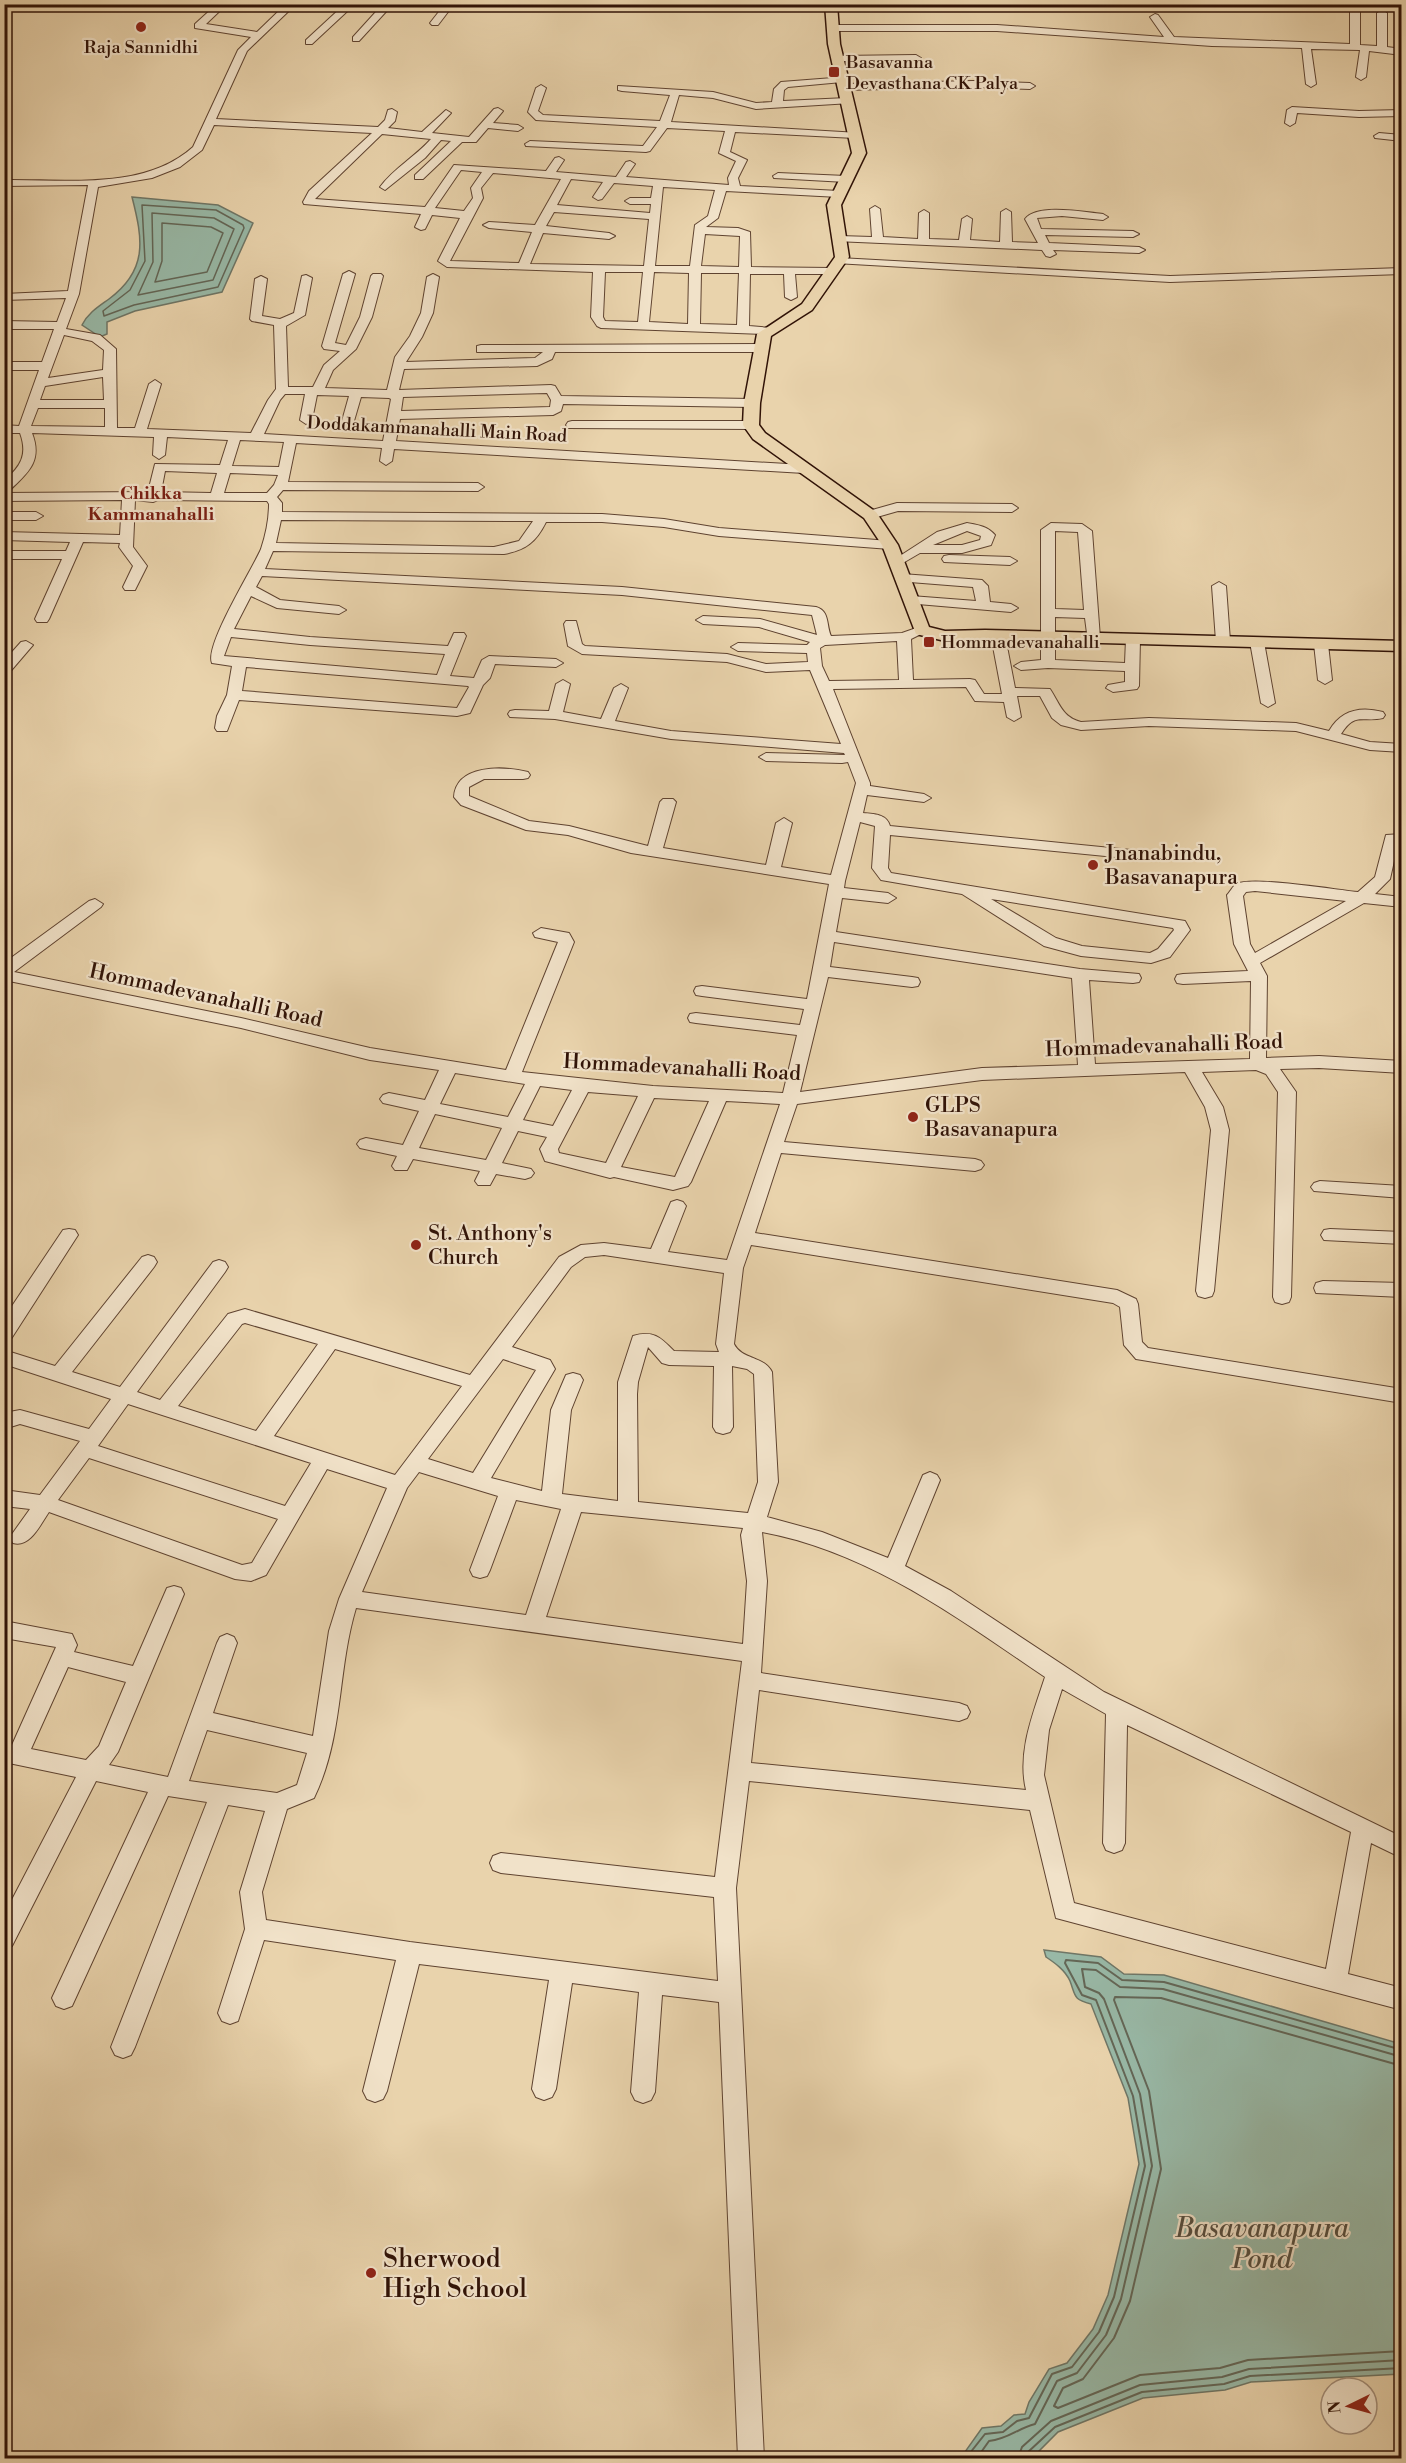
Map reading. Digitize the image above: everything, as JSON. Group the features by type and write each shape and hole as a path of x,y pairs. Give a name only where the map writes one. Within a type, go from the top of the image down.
{"main road":[{"path":"831,4 844,89 845,125 859,153 834,205 842,257 807,307 764,334 752,403 752,425 759,436 870,515 901,566 922,630 945,636 1401,646"}],"street":[{"path":"4,5 25,4"},
{"path":"223,4 198,26 259,35"},
{"path":"5,185 145,178 186,161 198,148 243,50 292,4"},
{"path":"309,42 351,4"},
{"path":"356,39 389,4"},
{"path":"435,23 450,4"},
{"path":"1354,4 1360,47 1361,77"},
{"path":"1382,13 1382,49"},
{"path":"1155,17 1171,40"},
{"path":"833,28 997,28 1171,40 1360,47 1401,52"},
{"path":"1306,45 1311,84"},
{"path":"838,60 916,58"},
{"path":"777,106 779,89 785,84 844,89 946,81 1030,86"},
{"path":"946,81 955,99"},
{"path":"989,85 996,98"},
{"path":"898,86 901,98"},
{"path":"542,88 533,112 540,118 665,123 711,113 730,128 845,125"},
{"path":"622,88 713,95 748,106 777,106 844,89"},
{"path":"530,144 646,149 665,123 674,96"},
{"path":"1290,123 1292,110 1332,113 1401,113"},
{"path":"210,122 290,124 475,139 498,111"},
{"path":"392,112 391,118 380,130 313,193 308,202 467,215"},
{"path":"424,135 446,113"},
{"path":"1332,113 1332,128"},
{"path":"742,119 845,125"},
{"path":"1371,122 1401,124"},
{"path":"486,125 518,128"},
{"path":"730,128 724,153 742,160 733,178 735,190"},
{"path":"551,129 658,133"},
{"path":"385,187 397,172 421,156 438,136"},
{"path":"1379,136 1401,138"},
{"path":"419,177 459,139"},
{"path":"548,175 559,160"},
{"path":"598,198 630,164"},
{"path":"421,227 453,166 490,169 515,166 548,175 735,190 843,186"},
{"path":"490,169 476,188 478,198 467,215 445,263 523,267 743,270 789,270 836,266 1059,271 1106,262 1147,264"},
{"path":"778,176 843,186"},
{"path":"523,267 539,230 567,177"},
{"path":"4,488 24,470 31,447 24,428 73,294 93,186 98,182"},
{"path":"643,326 658,185"},
{"path":"694,327 695,268 700,231 702,224 713,218 721,189"},
{"path":"385,208 395,194"},
{"path":"630,201 656,201"},
{"path":"875,209 878,239"},
{"path":"1006,212 1006,245"},
{"path":"548,213 655,216"},
{"path":"548,213 575,221"},
{"path":"923,241 924,213"},
{"path":"1059,271 1030,219 1034,215 1062,213 1103,217"},
{"path":"964,243 967,219"},
{"path":"489,225 609,236"},
{"path":"1037,232 1131,229 1147,264"},
{"path":"700,231 738,231 746,234 743,270 743,329"},
{"path":"839,239 1045,247 1106,262 1147,264 1180,279 1401,271"},
{"path":"599,268 598,322 643,326 767,330"},
{"path":"789,270 791,297"},
{"path":"306,420 315,391 328,368 350,349 351,316 348,274"},
{"path":"350,349 328,347 377,276"},
{"path":"392,394 403,351 416,337 427,313 433,277"},
{"path":"261,279 256,320 281,323 298,315 306,278"},
{"path":"4,297 73,294"},
{"path":"4,326 30,320 96,338 110,349 112,423 110,430"},
{"path":"281,323 282,390"},
{"path":"398,366 537,362 548,356 550,348"},
{"path":"481,349 761,348"},
{"path":"4,366 47,366"},
{"path":"41,383 109,373"},
{"path":"140,432 155,384"},
{"path":"255,436 263,428 275,395 282,390 392,394 540,388 551,389 558,400 557,408 553,411 394,415"},
{"path":"348,421 356,392"},
{"path":"386,461 397,398 392,394"},
{"path":"558,400 752,403"},
{"path":"33,404 111,404"},
{"path":"572,425 752,425"},
{"path":"4,429 110,430 291,439"},
{"path":"159,455 161,433"},
{"path":"216,498 223,469 235,436"},
{"name":"Doddakammanahalli Main Road","path":"281,486 291,439 804,469"},
{"path":"153,498 159,467 284,471"},
{"path":"4,497 129,495 153,498 270,497 281,486 478,488"},
{"path":"129,495 126,547 140,566 130,586"},
{"path":"270,497 276,503 276,516 268,547 225,632 217,660 475,684"},
{"path":"870,515 897,507 1012,508"},
{"path":"4,516 36,516"},
{"path":"276,516 602,518 664,523 718,532 890,545"},
{"path":"268,547 494,551 511,549 527,543 533,537 541,518"},
{"path":"1048,664 1048,530 1051,527 1082,528 1085,531 1094,638"},
{"path":"4,536 126,539"},
{"path":"42,619 78,538"},
{"path":"901,566 919,549"},
{"path":"4,555 71,555"},
{"path":"901,566 1010,561"},
{"path":"901,566 977,583 981,586 984,606"},
{"path":"255,572 622,591 819,612 819,649 824,685 863,783 836,887 814,1005 790,1099 734,1268 725,1344 730,1355 723,1427"},
{"path":"1219,586 1223,641"},
{"path":"248,588 277,604 339,609"},
{"path":"911,600 1011,608"},
{"path":"760,623 761,605"},
{"path":"1048,612 1092,614"},
{"path":"703,620 760,623 819,649"},
{"path":"571,624 575,646 582,650 727,658 766,668 819,649"},
{"path":"738,647 819,649 904,637 922,630"},
{"path":"225,632 310,641 453,650"},
{"path":"442,680 459,636"},
{"path":"998,636 1014,717"},
{"path":"904,637 906,684"},
{"path":"1113,688 1131,688 1133,639"},
{"path":"1257,642 1268,703"},
{"path":"1322,644 1325,680"},
{"path":"4,670 26,645"},
{"path":"234,695 457,712 465,710 475,684 483,678 489,660 556,663"},
{"path":"222,728 224,716 234,695 240,663"},
{"path":"1021,666 1048,664 1132,667"},
{"path":"824,685 970,683 980,698 1045,692 1057,715 1066,722 1081,726 1149,722 1296,727 1370,746 1401,748"},
{"path":"555,715 563,684"},
{"path":"606,724 621,688"},
{"path":"515,714 555,715 671,735 852,754"},
{"path":"1333,736 1342,720 1349,715 1378,715"},
{"path":"766,757 852,754"},
{"path":"523,775 484,774 471,778 463,785 461,797 466,802 517,822 569,831 654,852 772,871 888,898"},
{"path":"862,790 924,798"},
{"path":"654,852 668,802"},
{"path":"854,817 881,821 884,830 880,868 886,877 1174,923 1179,924 1182,930 1164,953 1151,958 1081,951 1050,942 968,891"},
{"path":"772,871 784,823"},
{"path":"884,830 1137,854"},
{"path":"1183,979 1255,968 1359,898 1381,880 1389,857 1391,838 1401,839"},
{"path":"1282,1297 1287,1092 1272,1070 1258,1064 1255,968 1242,944 1235,901 1237,890 1255,886 1401,902"},
{"path":"4,973 95,903"},
{"path":"512,1076 566,942 563,937 541,933"},
{"path":"828,936 1080,974 1133,978"},
{"path":"821,971 912,982"},
{"name":"Hommadevanahalli Road","path":"4,973 241,1023 370,1054 535,1080 649,1092 790,1099 982,1074 1319,1062 1401,1067"},
{"path":"1080,974 1087,1070"},
{"path":"702,991 814,1005"},
{"path":"696,1018 808,1031"},
{"path":"404,1158 450,1066"},
{"path":"1190,1066 1214,1107 1220,1130 1205,1291"},
{"path":"488,1174 535,1080"},
{"path":"583,1086 549,1149 550,1157 673,1184 682,1182 720,1095"},
{"path":"610,1172 649,1092"},
{"path":"389,1099 558,1133"},
{"path":"366,1144 404,1158 488,1174 525,1173"},
{"path":"775,1147 975,1165"},
{"path":"1320,1187 1401,1192"},
{"path":"657,1257 677,1206"},
{"path":"1330,1234 1401,1238"},
{"path":"4,1334 69,1235"},
{"path":"744,1238 1117,1297 1128,1304 1133,1345 1143,1354 1401,1396"},
{"path":"4,1629 65,1640 67,1645 11,1754 169,1787 278,1803 306,1791 326,1729 339,1631 349,1599 399,1484 565,1262 580,1251 604,1249 734,1268"},
{"path":"59,1374 148,1262"},
{"path":"20,1537 219,1267"},
{"path":"1323,1288 1401,1290"},
{"path":"165,1408 235,1319 239,1317 250,1317 475,1383"},
{"path":"628,1508 627,1394 628,1382 640,1341 652,1340 669,1358 729,1360 759,1367 763,1372 768,1482 751,1545 757,1581 753,1654 724,1888 751,2458"},
{"path":"261,1439 330,1342"},
{"path":"478,1481 546,1369 543,1365 499,1350"},
{"path":"4,1357 399,1484"},
{"path":"551,1500 561,1410 573,1380"},
{"path":"10,1417 289,1515"},
{"path":"4,1498 45,1503 242,1573 251,1573 259,1569 323,1459"},
{"path":"415,1463 551,1500 756,1522 796,1532 846,1550 893,1570 942,1596 1094,1697 1363,1827 1401,1848"},
{"path":"893,1570 930,1480"},
{"path":"480,1570 510,1490"},
{"path":"533,1624 573,1503"},
{"path":"4,1938 90,1770 107,1752 174,1594"},
{"path":"349,1599 753,1654"},
{"path":"64,1998 169,1787 200,1719 227,1643"},
{"path":"74,1661 139,1676"},
{"path":"1058,1673 1038,1730 1033,1775 1037,1801 1064,1911 1401,1999"},
{"path":"750,1680 959,1712"},
{"path":"1113,1843 1117,1708"},
{"path":"200,1719 320,1747"},
{"path":"739,1771 1037,1801"},
{"path":"123,2047 221,1795"},
{"path":"230,2013 256,1929 251,1892 278,1803"},
{"path":"1335,1981 1363,1827"},
{"path":"501,1863 724,1888"},
{"path":"256,1929 410,1952 729,1992"},
{"path":"375,2091 410,1952"},
{"path":"544,2089 562,1970"},
{"path":"643,2092 651,1982"}],"water":[{"path":"132,197 218,205 253,223 222,292 135,311 107,322 107,334 100,337 82,325 90,314 122,288 131,277 136,265 140,241"},
{"name":"Basavanapura Pond","path":"1044,1950 1101,1957 1124,1974 1164,1975 1401,2044 1401,2374 1319,2376 1319,2378 1251,2382 1225,2390 1143,2398 1058,2432 1036,2454 1027,2458 949,2458 965,2452 982,2428 1001,2426 1014,2415 1025,2414 1029,2402 1049,2369 1067,2363 1093,2329 1108,2295 1139,2164 1128,2098 1091,2004 1076,1997 1068,1977 1060,1967 1046,1957"}],"place":[{"name":"Raja Sannidhi","path":"141,27"},
{"name":"Basavanna Devasthana CK Palya","path":"834,72"},
{"name":"Hommadevanahalli","path":"929,642"},
{"name":"Jnanabindu, Basavanapura","path":"1093,865"},
{"name":"GLPS Basavanapura","path":"913,1117"},
{"name":"St. Anthony's Church","path":"416,1245"},
{"name":"Sherwood High School","path":"371,2273"}],"district":[{"name":"Chikka Kammanahalli","path":"151,503"}]}
